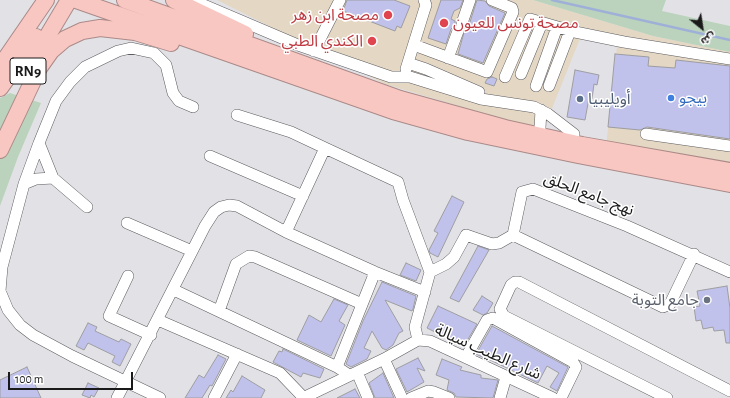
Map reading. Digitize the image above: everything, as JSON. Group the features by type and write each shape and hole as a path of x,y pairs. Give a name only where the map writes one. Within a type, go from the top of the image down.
{"highway":[{"name":"RN9","path":"1,66 46,0"},
{"name":"RN9","path":"0,88 33,41 69,0"},
{"name":"RN9","path":"0,149 10,112 27,73 69,0"},
{"path":"76,0 393,111 730,171"},
{"path":"125,0 268,50 469,124 517,152 570,164 730,192"},
{"path":"174,0 237,29 268,50"},
{"path":"0,149 45,60 65,39 77,32 91,28 112,28 134,32 271,72 299,77"},
{"path":"469,124 540,128 578,145 730,184"},
{"path":"578,145 730,161"}],"street":[{"path":"192,0 314,51 391,77 410,77 481,99 526,105 541,110 578,145"},
{"path":"314,51 340,0"},
{"path":"403,77 426,5 424,0"},
{"path":"448,58 470,0"},
{"path":"414,45 484,72 489,71 513,12 512,8 492,0"},
{"path":"505,77 530,19 570,31 624,42 730,59"},
{"path":"521,74 542,23"},
{"path":"536,86 557,27"},
{"path":"549,86 570,31"},
{"path":"160,398 72,356 33,335 20,325 8,310 0,292 2,267 24,184 56,101 70,82 85,67 118,50 130,48 154,53 166,65 173,93 179,101 193,107"},
{"path":"408,63 426,69 503,102"},
{"path":"540,128 541,110"},
{"path":"237,115 291,132 398,182 403,200 430,272 415,327 418,340"},
{"path":"646,134 730,146"},
{"path":"39,143 53,178 87,207"},
{"path":"286,232 325,148"},
{"path":"210,156 303,196"},
{"path":"24,184 36,179 53,178"},
{"name":"نهج جامع الحلق","path":"513,235 522,192 533,189 694,254 730,272"},
{"path":"117,398 174,290 192,251 214,212 229,205 237,206 286,232 375,272 425,292"},
{"path":"126,223 192,251"},
{"path":"430,272 446,264 454,257 466,235 492,244 499,243 513,235 663,307 670,304 694,254"},
{"path":"220,311 236,264 249,256 255,256 362,304"},
{"path":"336,367 375,272"},
{"path":"128,276 109,316 151,335"},
{"path":"667,398 504,316 500,309 511,285 514,282 519,282 730,391"},
{"path":"174,290 353,374 368,398"},
{"path":"466,357 487,320 493,318 573,362 576,367 561,398"},
{"path":"158,320 280,373 303,398"},
{"name":"شارع الطيب سيالة","path":"303,398 384,359 418,340 430,341 466,357 506,378 553,398"},
{"path":"214,398 237,354"},
{"path":"384,359 402,398"},
{"path":"500,398 506,378"},
{"path":"411,398 428,391 449,398"}],"shaded area":[{"path":"217,0 533,0 653,36 730,52 730,171 606,147 617,46 581,36 543,131 385,84"}],"green space":[{"path":"533,0 666,0 662,11 730,26 730,52 653,36"},
{"path":"10,93 41,103 18,157 0,206 0,98"}],"building":[{"path":"347,0 394,0 410,6 401,28 397,26 395,31 343,11"},
{"name":"مصحة تونس للعيون","path":"441,0 463,0 460,8 454,11 451,19 455,21 455,25 451,29 446,44 428,38"},
{"path":"477,0 485,1 489,6 505,13 483,63 458,54 465,29 469,25"},
{"name":"بيجو","path":"615,54 649,57 648,66 675,68 676,60 730,66 730,139 647,127 640,130 608,127"},
{"path":"575,70 599,75 597,85 594,84 592,99 589,98 585,120 567,117"},
{"path":"492,77 497,79 494,86 485,83 487,79"},
{"path":"452,196 464,202 438,257 430,253 429,250 438,233 434,231"},
{"path":"478,246 489,250 459,302 450,298"},
{"path":"406,263 421,270 416,281 400,275"},
{"path":"382,282 416,296 413,309 412,311 385,300 403,331 399,333 393,345 386,350 382,348 372,331 364,348 371,351 367,359 351,367 346,364 363,321"},
{"path":"727,286 730,308 730,343 726,343 724,330 714,331 713,327 703,329 701,320 696,321 694,307 700,306 697,291"},
{"path":"482,296 493,303 487,313 483,315 473,310"},
{"path":"334,299 348,305 339,321 345,325 331,356 297,340 309,315 321,322"},
{"path":"438,306 477,324 464,346 446,335 445,337 427,328"},
{"path":"88,323 97,327 95,331 119,342 121,339 131,344 120,366 112,362 115,356 88,343 84,350 76,346"},
{"path":"492,326 568,367 557,391 550,387 559,373 547,366 538,383 476,354"},
{"path":"283,349 324,369 320,378 303,373 301,377 273,362 279,351 282,352"},
{"path":"218,355 226,359 212,386 210,385 202,398 185,398 199,375 204,378"},
{"path":"418,358 425,371 417,368 424,382 407,392 396,369"},
{"path":"442,359 462,367 460,370 481,375 481,378 498,380 493,398 456,397 454,393 447,390 449,380 436,375"},
{"path":"27,367 41,398 0,398 0,380"},
{"path":"383,373 394,398 375,398 369,383"},
{"path":"242,376 265,390 261,398 226,398 231,390 233,392"},
{"path":"88,383 99,388 94,397 91,395 90,398 82,395"},
{"path":"355,389 360,398 337,398"}],"waterway":[{"path":"552,0 730,40"}],"place":[{"name":"مصحة ابن زهر","path":"388,15"},
{"name":"مصحة تونس للعيون","path":"444,23"},
{"name":"الكندي الطبي","path":"372,41"},
{"name":"بيجو","path":"671,98"},
{"name":"أويليبيا","path":"580,99"},
{"name":"جامع التوبة","path":"707,300"}]}
